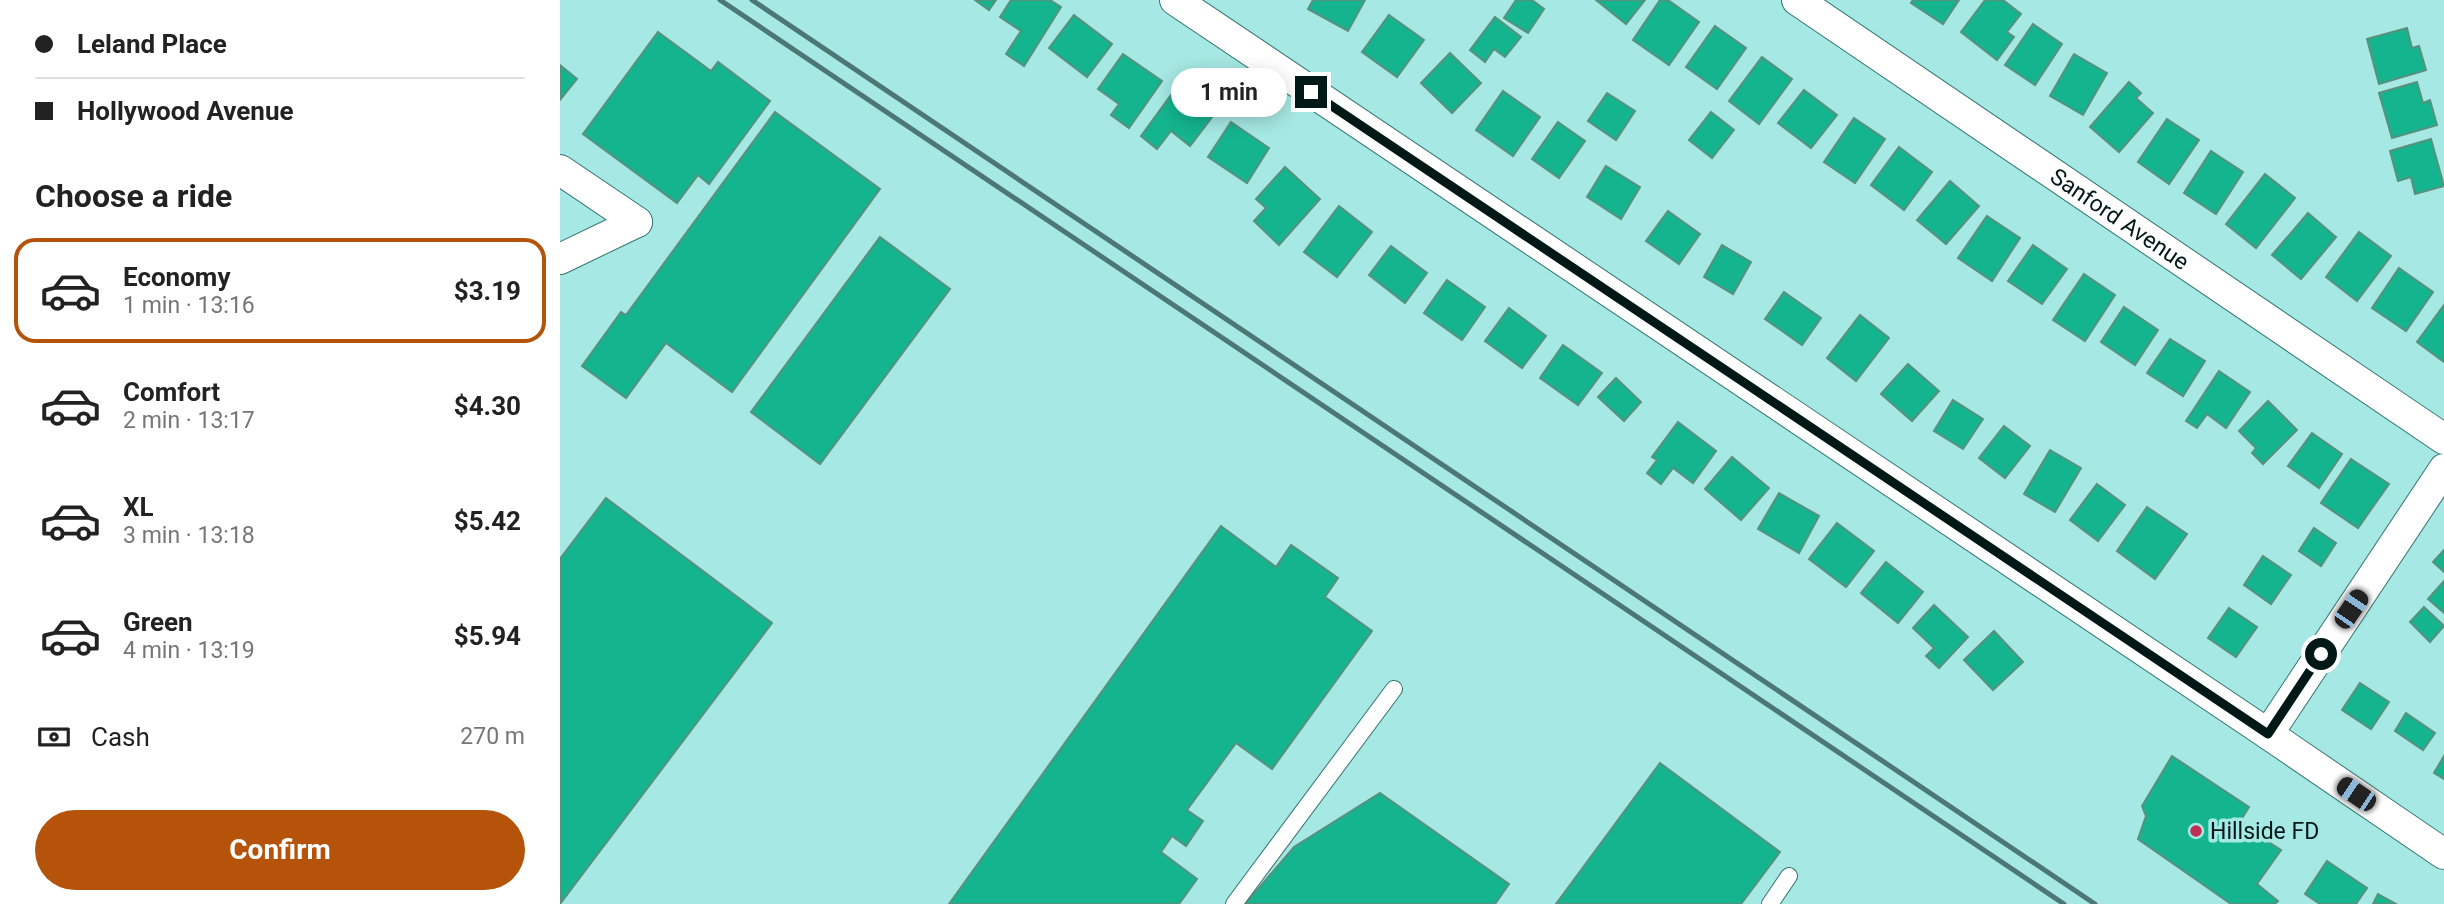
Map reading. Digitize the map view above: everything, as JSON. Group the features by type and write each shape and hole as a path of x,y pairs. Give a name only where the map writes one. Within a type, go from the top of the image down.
{"street":[{"path":"1175,0 2444,854"},
{"name":"Sanford Avenue","path":"1797,0 2444,439"},
{"path":"560,170 637,222 560,259"},
{"path":"2268,734 2444,469"}],"lane":[{"path":"1234,904 1394,689"},
{"path":"1770,904 1789,876"}],"building":[{"path":"975,0 996,0 989,10"},
{"path":"1011,0 1050,0 1061,7 1024,66 1006,54 1021,31 1000,17"},
{"path":"1313,0 1365,0 1348,31 1308,9"},
{"path":"1516,0 1532,0 1544,9 1528,33 1504,18"},
{"path":"1596,0 1645,0 1626,24"},
{"path":"1660,0 1668,0 1699,22 1669,65 1633,40"},
{"path":"1913,0 1959,0 1943,24 1911,3"},
{"path":"1985,0 2003,0 2021,14 2007,32 2014,37 1997,60 1961,32"},
{"path":"1074,15 1112,44 1087,77 1049,48"},
{"path":"1389,15 1424,40 1397,77 1362,52"},
{"path":"1495,17 1521,37 1505,57 1494,49 1485,62 1470,50"},
{"path":"2033,24 2062,44 2035,85 2005,65"},
{"path":"1715,26 1746,48 1717,89 1686,67"},
{"path":"2407,28 2412,48 2419,46 2426,70 2379,84 2367,39"},
{"path":"658,32 711,71 718,62 770,101 709,184 698,175 677,203 583,134"},
{"path":"1450,53 1481,83 1452,113 1421,83"},
{"path":"1123,54 1162,81 1129,128 1111,115 1119,104 1098,89"},
{"path":"2074,54 2107,73 2083,115 2050,96"},
{"path":"1762,57 1792,79 1759,124 1729,101"},
{"path":"560,65 577,79 560,100"},
{"path":"2129,82 2141,93 2136,98 2153,113 2119,152 2090,127"},
{"path":"2417,82 2423,103 2430,100 2437,125 2392,138 2379,93"},
{"path":"1179,84 1216,112 1190,146 1171,131 1157,149 1141,136"},
{"path":"1804,90 1837,115 1811,148 1778,123"},
{"path":"1503,91 1540,117 1513,156 1476,130"},
{"path":"1607,93 1635,111 1616,140 1588,121"},
{"path":"775,112 880,189 732,392 666,343 626,398 582,366 621,312 626,315"},
{"path":"1711,112 1734,130 1712,158 1689,140"},
{"path":"1854,118 1885,139 1855,183 1824,162"},
{"path":"2167,119 2199,140 2169,184 2138,162"},
{"path":"1231,122 1269,148 1247,183 1208,157"},
{"path":"1558,122 1585,141 1559,178 1532,159"},
{"path":"2431,139 2444,186 2415,194 2411,177 2398,181 2390,151"},
{"path":"1899,147 1932,172 1904,210 1871,185"},
{"path":"2211,151 2243,172 2216,214 2184,193"},
{"path":"1606,166 1640,187 1621,219 1587,197"},
{"path":"1285,167 1320,199 1279,245 1254,221 1266,208 1256,199"},
{"path":"2265,174 2295,198 2256,248 2226,224"},
{"path":"1950,181 1979,206 1946,244 1917,220"},
{"path":"1339,206 1372,232 1337,277 1304,252"},
{"path":"1668,211 1700,234 1679,264 1646,241"},
{"path":"2308,213 2336,237 2301,279 2272,255"},
{"path":"1987,216 2020,238 1992,281 1958,258"},
{"path":"2359,232 2391,256 2357,301 2326,277"},
{"path":"880,237 950,289 820,464 751,412"},
{"path":"1722,245 1751,262 1733,294 1704,277"},
{"path":"2033,245 2067,269 2042,304 2008,281"},
{"path":"1391,246 1427,273 1405,303 1369,275"},
{"path":"2399,268 2433,292 2406,331 2372,308"},
{"path":"2084,274 2115,295 2085,341 2053,320"},
{"path":"1447,280 1485,307 1462,340 1424,313"},
{"path":"1784,292 1821,318 1802,345 1765,319"},
{"path":"2444,305 2444,362 2417,342"},
{"path":"2124,307 2158,330 2135,365 2101,342"},
{"path":"1509,308 1546,336 1522,368 1485,341"},
{"path":"1860,315 1889,338 1856,381 1827,358"},
{"path":"2170,339 2205,361 2183,396 2147,373"},
{"path":"1563,345 1602,373 1578,405 1540,378"},
{"path":"1908,364 1939,391 1912,421 1881,394"},
{"path":"2219,371 2250,392 2226,428 2207,414 2197,428 2186,421"},
{"path":"1616,378 1641,402 1624,421 1598,397"},
{"path":"1953,400 1983,419 1963,449 1934,431"},
{"path":"2268,401 2297,430 2263,464 2252,453 2256,448 2239,431"},
{"path":"1678,422 1716,451 1693,483 1673,468 1661,484 1647,473 1657,460 1652,457"},
{"path":"2004,426 2030,446 2005,478 1979,458"},
{"path":"2312,433 2342,454 2319,488 2288,466"},
{"path":"2050,450 2081,468 2055,512 2024,494"},
{"path":"1732,457 1769,488 1741,520 1705,489"},
{"path":"2351,459 2389,484 2358,528 2321,503"},
{"path":"2097,484 2125,505 2098,541 2070,520"},
{"path":"1779,493 1819,516 1799,553 1758,529"},
{"path":"606,498 772,623 560,904 560,559"},
{"path":"2147,507 2187,534 2155,579 2117,551"},
{"path":"1837,523 1874,551 1846,587 1809,559"},
{"path":"1221,526 1276,567 1291,545 1338,578 1325,597 1372,631 1272,769 1236,743 1187,810 1203,821 1186,846 1172,836 1161,852 1197,879 1179,904 949,904"},
{"path":"2314,528 2336,543 2321,566 2299,551"},
{"path":"2444,550 2444,572 2433,562"},
{"path":"2263,556 2291,575 2271,604 2244,585"},
{"path":"1886,562 1923,592 1898,623 1861,593"},
{"path":"2444,581 2444,613 2428,599"},
{"path":"1934,605 1968,637 1939,668 1926,656 1934,648 1913,628"},
{"path":"2424,607 2444,626 2430,642 2410,622"},
{"path":"2229,608 2257,627 2236,657 2208,638"},
{"path":"1994,631 2023,662 1993,690 1964,660"},
{"path":"2360,683 2389,702 2371,729 2342,710"},
{"path":"2406,713 2435,733 2423,750 2395,731"},
{"name":"Hillside FD","path":"2172,756 2249,807 2239,823 2281,850 2257,884 2278,901 2275,904 2231,904 2138,839 2146,816 2142,806"},
{"path":"2444,756 2444,779 2434,773"},
{"path":"1660,763 1780,852 1741,904 1556,904"},
{"path":"1380,793 1509,884 1495,904 1245,904 1294,847"},
{"path":"2327,861 2367,888 2356,904 2320,904 2305,894"},
{"path":"2378,894 2396,904 2373,904"}],"railway":[{"path":"720,0 2064,904"},
{"path":"752,0 2095,904"}],"place":[{"name":"Hillside FD","path":"2196,831"}],"route":[{"path":"1311,92 2268,734 2321,654"}]}
